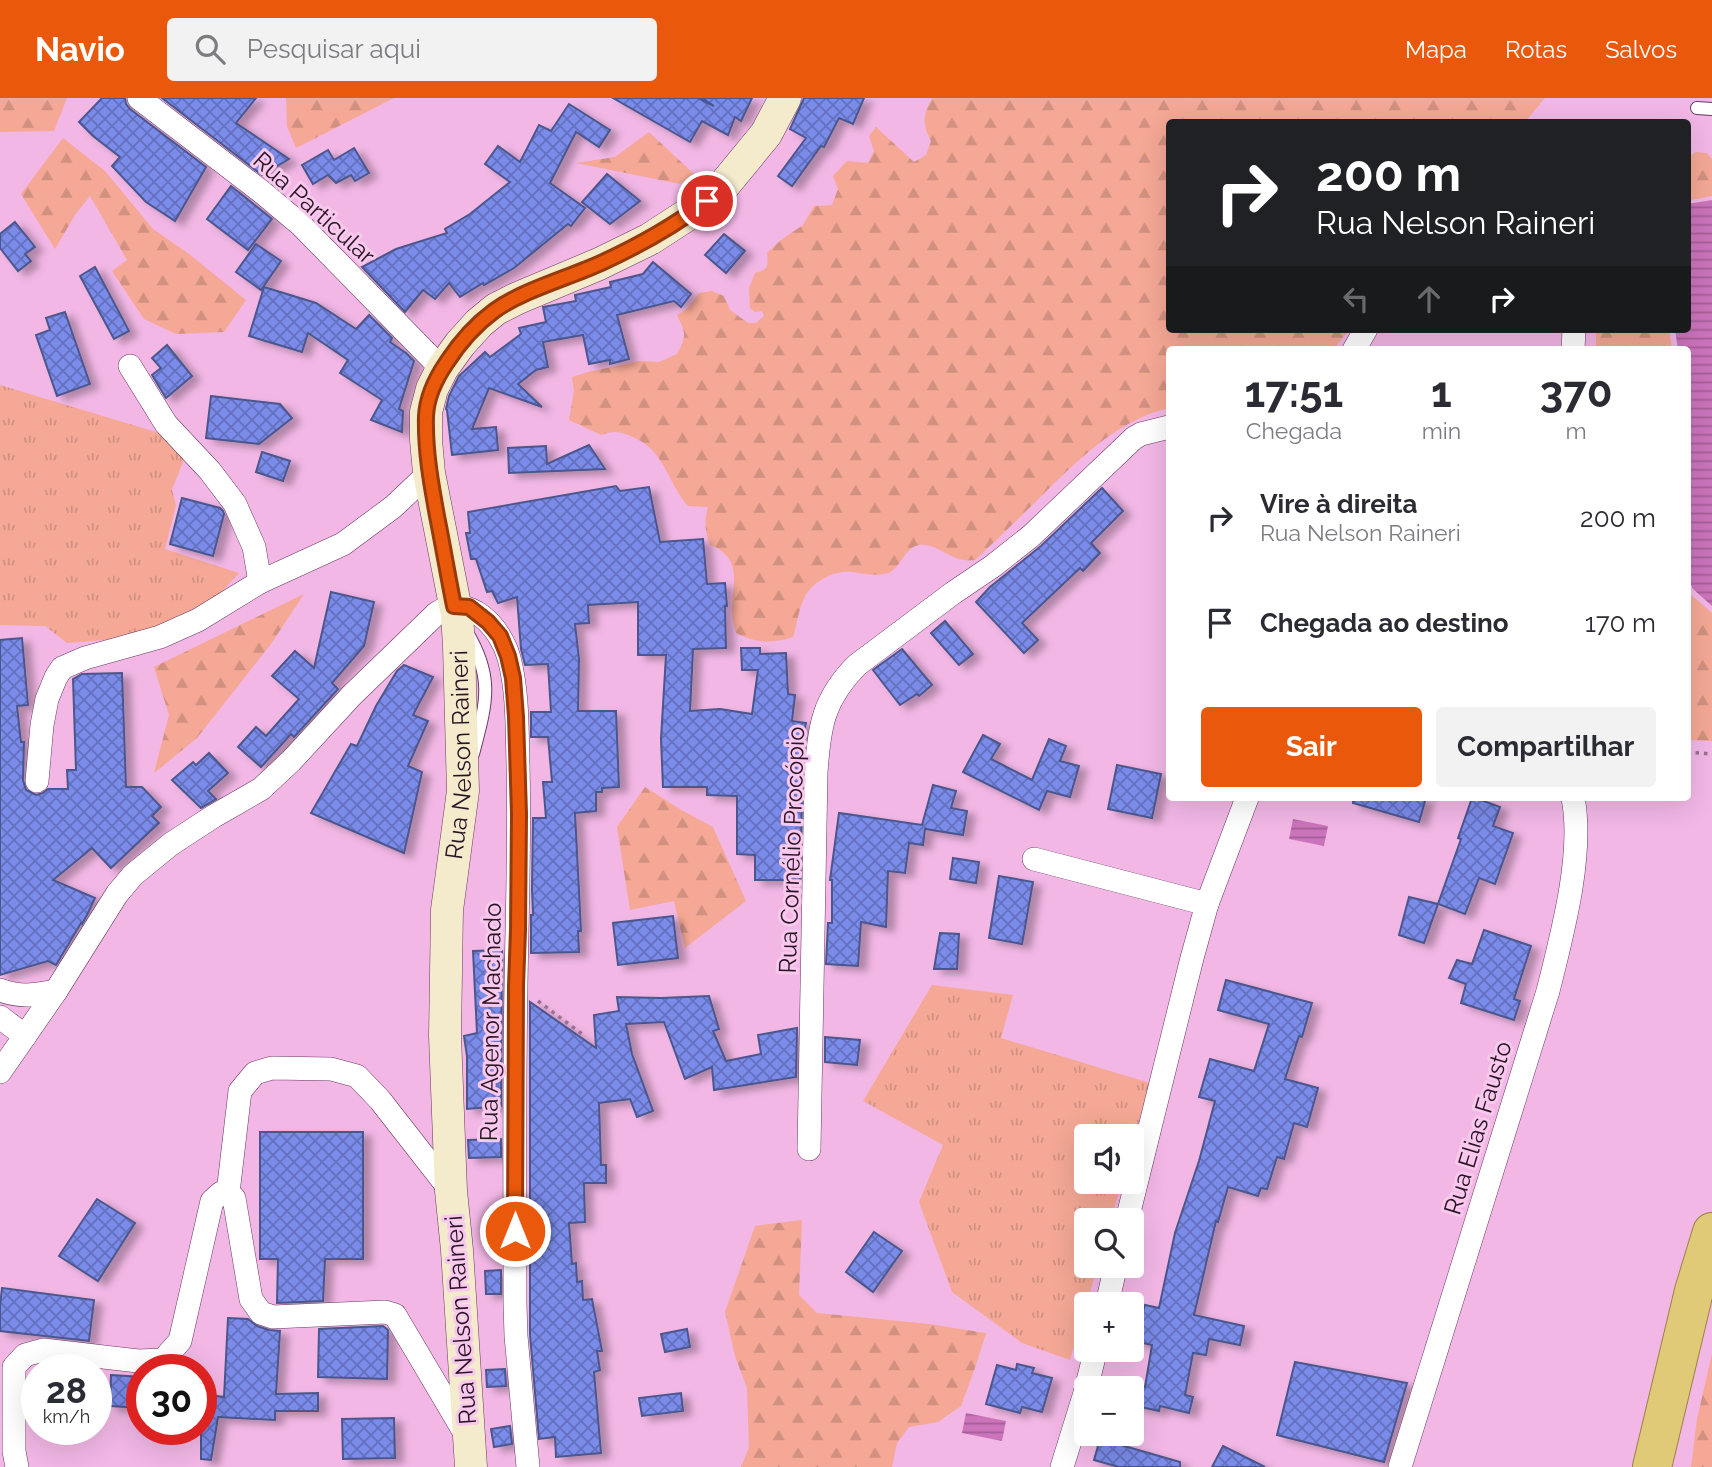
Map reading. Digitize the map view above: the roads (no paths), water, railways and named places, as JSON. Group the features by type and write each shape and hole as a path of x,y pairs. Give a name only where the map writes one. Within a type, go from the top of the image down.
{"highway":[{"path":"1652,1467 1694,1291 1712,1232"}],"main road":[{"name":"Rua Nelson Raineri","path":"470,1454 451,1191 445,1036 447,910 463,791 455,610 429,473 426,412 432,389 442,369 479,323 496,309 518,298 650,239 693,211 720,190 766,134 785,98"}],"street":[{"name":"Rua Particular","path":"139,98 301,225 442,369"},
{"path":"130,366 166,424 210,471 235,504 254,547 260,582"},
{"name":"Rua Cornélio Procópio","path":"809,1149 817,748 821,721 827,707 836,690 857,665 1031,536 1134,438 1166,428"},
{"path":"37,780 47,699 62,668 85,658 160,637 198,620 260,582 343,544 393,507 429,473"},
{"name":"Rua Agenor Machado","path":"455,610 469,607 500,636 513,678 519,814 515,1304 528,1467"},
{"path":"0,1072 117,894 133,875 171,844 261,789 427,621 444,608 455,610"},
{"path":"1130,1208 1207,904 1246,801"},
{"name":"Rua Elias Fausto","path":"1400,1467 1548,991 1559,948 1575,858 1574,801"},
{"path":"1034,859 1207,904"},
{"path":"0,990 26,996 55,991"},
{"path":"0,1017 25,1036"},
{"path":"228,1193 240,1091 255,1073 272,1068 331,1069 357,1076 380,1100 451,1191"},
{"path":"17,1467 14,1451 15,1367 25,1355 43,1350 138,1361 163,1360 180,1341 212,1201 221,1193 228,1193 234,1198 251,1299 261,1313 273,1317 385,1311 396,1315 470,1454"},
{"path":"1062,1467 1093,1362"}],"lane":[{"path":"1697,108 1712,109"}]}
